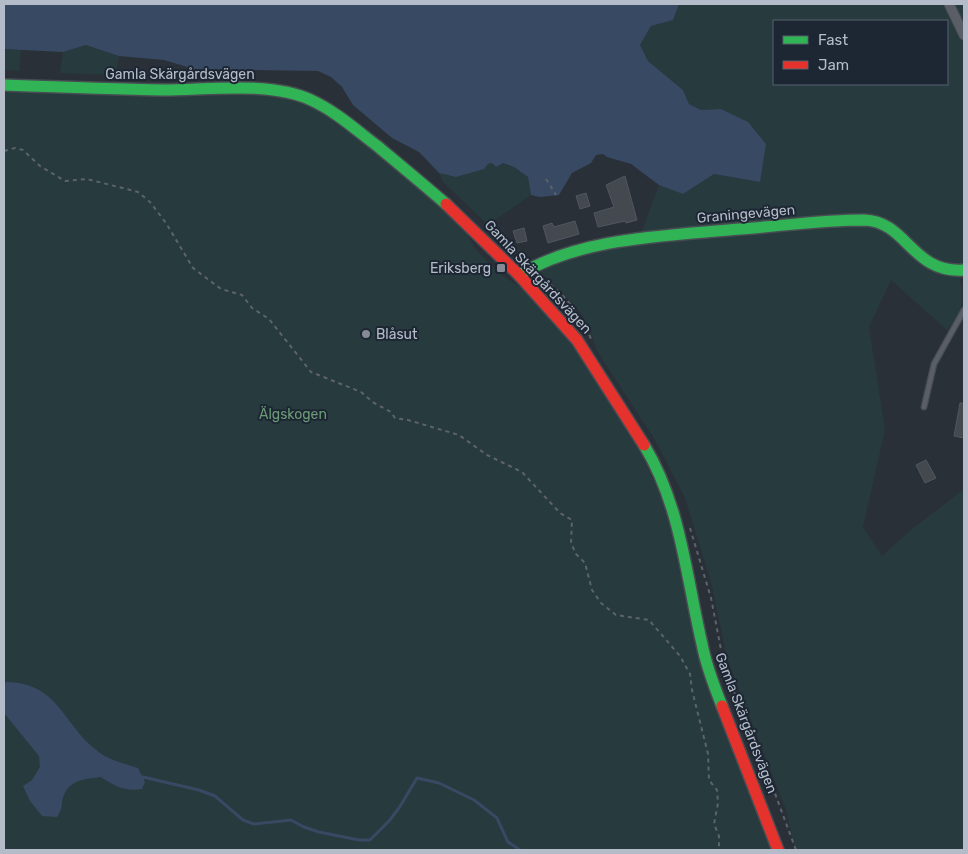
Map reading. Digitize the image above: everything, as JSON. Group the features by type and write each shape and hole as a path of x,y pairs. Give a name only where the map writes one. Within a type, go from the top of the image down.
{"main road":[{"name":"Gamla Skärgårdsvägen","path":"4,85 145,89 250,89 280,91 310,100 340,116 414,175 519,275 577,340 645,447 659,473 677,522 702,646 713,683 778,850"},
{"name":"Graningevägen","path":"519,275 537,264 570,252 641,238 858,220 881,222 891,228 918,255 938,269 964,273"}],"street":[{"path":"949,4 964,35"}],"lane":[{"path":"924,407 934,364 964,310"}],"path":[{"path":"4,150 14,148 23,150 40,166 65,181 87,179 138,192 150,202 166,224 193,268 221,289 242,295 252,308 269,319 311,372 361,392 374,403 391,412 395,418 408,420 459,436 487,455 522,472 560,513 572,520 571,543 576,554 585,563 592,590 600,603 616,615 648,620 680,656 690,674 692,690 708,754 709,780 717,790 718,803 714,824 719,836 719,850"},
{"path":"546,179 556,195"}],"green space":[{"path":"679,4 964,4 964,267 940,265 882,218 641,234 659,185 683,194 714,174 760,182 721,109 701,110 689,104 683,90 648,61 640,45 651,26 673,20"},
{"path":"86,45 119,56 116,75 60,73 63,52"},
{"path":"4,49 21,50 19,71 4,70"},
{"name":"Älgskogen","path":"4,91 39,93 249,94 279,97 294,101 307,105 337,121 424,190 464,228 476,250 503,276 525,290 551,316 572,344 639,450 671,522 697,647 773,850 4,850"},
{"path":"492,163 496,167 503,163 514,167 528,177 531,195 488,225 443,182 439,173 456,177"},
{"path":"850,224 880,226 959,275 961,283 962,298 960,310 947,330 891,280 869,327 885,430 863,527 882,556 912,529 964,489 964,850 795,850 786,810 727,658 711,582 685,498 655,440 597,351 583,316 546,277 537,273 554,262 588,252 632,244"}],"water":[{"path":"4,4 679,4 673,20 651,26 640,45 648,61 683,90 689,104 701,110 721,109 748,122 766,144 760,182 714,174 683,194 659,185 631,164 603,154 596,155 591,163 572,173 559,195 540,197 531,195 528,177 514,167 503,163 496,167 492,163 488,164 484,169 456,177 439,173 419,152 392,138 353,105 342,87 331,77 318,71 194,69 164,60 119,56 86,45 63,52 4,49"},
{"path":"6,682 23,684 37,689 48,697 58,706 84,738 100,753 115,761 138,768 145,782 142,789 120,788 101,777 90,778 70,786 63,798 57,817 42,816 30,801 23,786 32,780 40,767 39,756 4,713 4,684"}],"building":[{"path":"625,176 637,220 598,227 594,213 614,207 606,185"},
{"path":"586,193 590,206 580,209 576,196"},
{"path":"575,221 579,234 548,243 543,226 552,223 554,227"},
{"path":"524,228 527,241 517,243 513,231"},
{"path":"960,403 964,403 964,438 954,436"},
{"path":"926,460 936,478 925,483 916,465"}],"waterway":[{"path":"143,777 199,790 215,796 243,820 254,824 291,820 319,832 359,840 370,840 389,821 417,778 439,783 474,800 497,818 508,842 520,850"}],"traffic: fast":[{"path":"4,85 164,90 259,88 295,94 320,104 345,121 446,204"},
{"path":"519,275 543,262 570,253 626,240 802,223 864,220 879,223 890,229 932,264 947,269 964,270"},
{"path":"644,445 656,468 674,517 704,652 722,706"}],"traffic: jam":[{"path":"446,204 519,275 577,340 644,445"},
{"path":"722,706 778,850"}],"place":[{"name":"Eriksberg","path":"501,268"},
{"name":"Blåsut","path":"366,334"}]}
